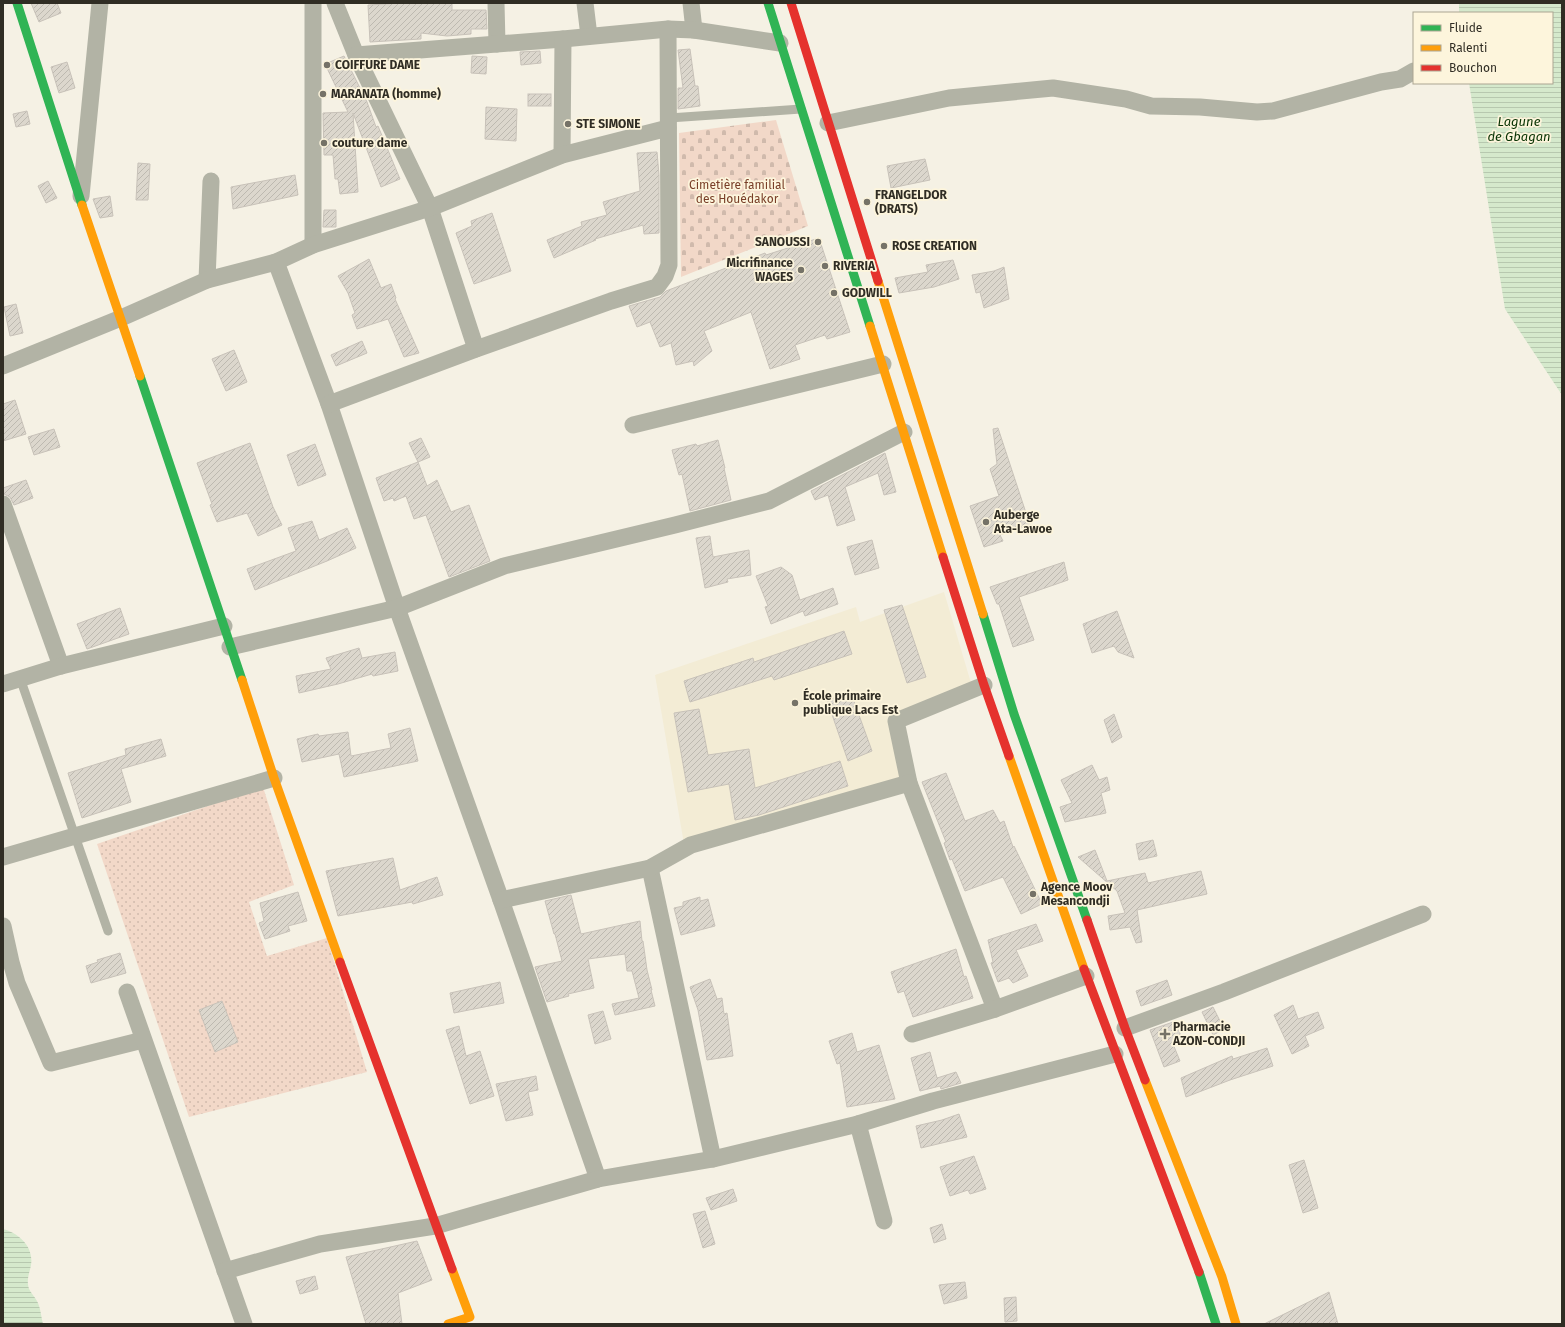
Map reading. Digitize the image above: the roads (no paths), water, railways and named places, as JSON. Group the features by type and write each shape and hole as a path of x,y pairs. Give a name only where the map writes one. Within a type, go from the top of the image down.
{"main road":[{"path":"17,3 80,199 274,778 435,1226 470,1317 459,1322"},
{"path":"768,3 984,685 1114,1054 1204,1284 1216,1324"},
{"path":"791,3 1014,714 1125,1028 1222,1276 1236,1324"}],"street":[{"path":"80,199 100,3"},
{"path":"313,3 313,245"},
{"path":"334,3 356,55 430,208 476,349"},
{"path":"496,3 498,44"},
{"path":"585,3 589,36"},
{"path":"691,3 694,30"},
{"path":"356,55 563,39 668,28 694,30 780,43"},
{"path":"329,404 476,349 611,301 657,287 666,276 669,265 668,28"},
{"path":"562,155 563,39"},
{"path":"828,123 949,98 1053,88 1126,99 1151,106 1200,107 1257,112 1273,111 1380,82 1400,79 1413,72"},
{"path":"3,366 121,318 207,280 276,262 313,245 430,208 562,155 668,123"},
{"path":"207,280 211,181"},
{"path":"276,262 329,404 397,608 598,1179"},
{"path":"633,425 883,364"},
{"path":"230,647 397,608 504,566 769,501 904,432"},
{"path":"3,504 61,666"},
{"path":"3,684 61,666 224,626"},
{"path":"984,685 896,720 909,783 995,1010"},
{"path":"3,857 274,778"},
{"path":"501,900 650,868 692,845 909,783"},
{"path":"650,868 713,1159"},
{"path":"1125,1028 1232,989 1423,914"},
{"path":"3,926 10,962 17,983 51,1064 143,1040"},
{"path":"912,1034 995,1010 1086,976"},
{"path":"127,992 244,1324"},
{"path":"225,1271 320,1244 435,1226 598,1179 713,1159 858,1124 933,1101 1114,1054"},
{"path":"858,1124 884,1221"}],"lane":[{"path":"668,123 801,109"},
{"path":"20,678 108,931"}],"water":[{"name":"Lagune de Gbagan","path":"1459,3 1562,3 1562,395 1505,309 1469,84 1553,84 1553,12 1459,12"},
{"path":"3,1229 20,1237 28,1247 31,1265 28,1287 38,1303 43,1324 3,1324"}],"place":[{"name":"COIFFURE DAME","path":"327,65"},
{"name":"MARANATA (homme)","path":"323,94"},
{"name":"STE SIMONE","path":"568,124"},
{"name":"couture dame","path":"324,143"},
{"name":"FRANGELDOR (DRATS)","path":"867,202"},
{"name":"SANOUSSI","path":"818,242"},
{"name":"ROSE CREATION","path":"884,246"},
{"name":"RIVERIA","path":"825,266"},
{"name":"Micrifinance WAGES","path":"801,270"},
{"name":"GODWILL","path":"834,293"},
{"name":"Auberge Ata-Lawoe","path":"986,522"},
{"name":"École primaire publique Lacs Est","path":"795,703"},
{"name":"Agence Moov Mesancondji","path":"1033,894"},
{"name":"Pharmacie AZON-CONDJI","path":"1165,1034"}],"park label":[{"name":"Cimetière familial des Houédakor","path":"737,192"}]}
